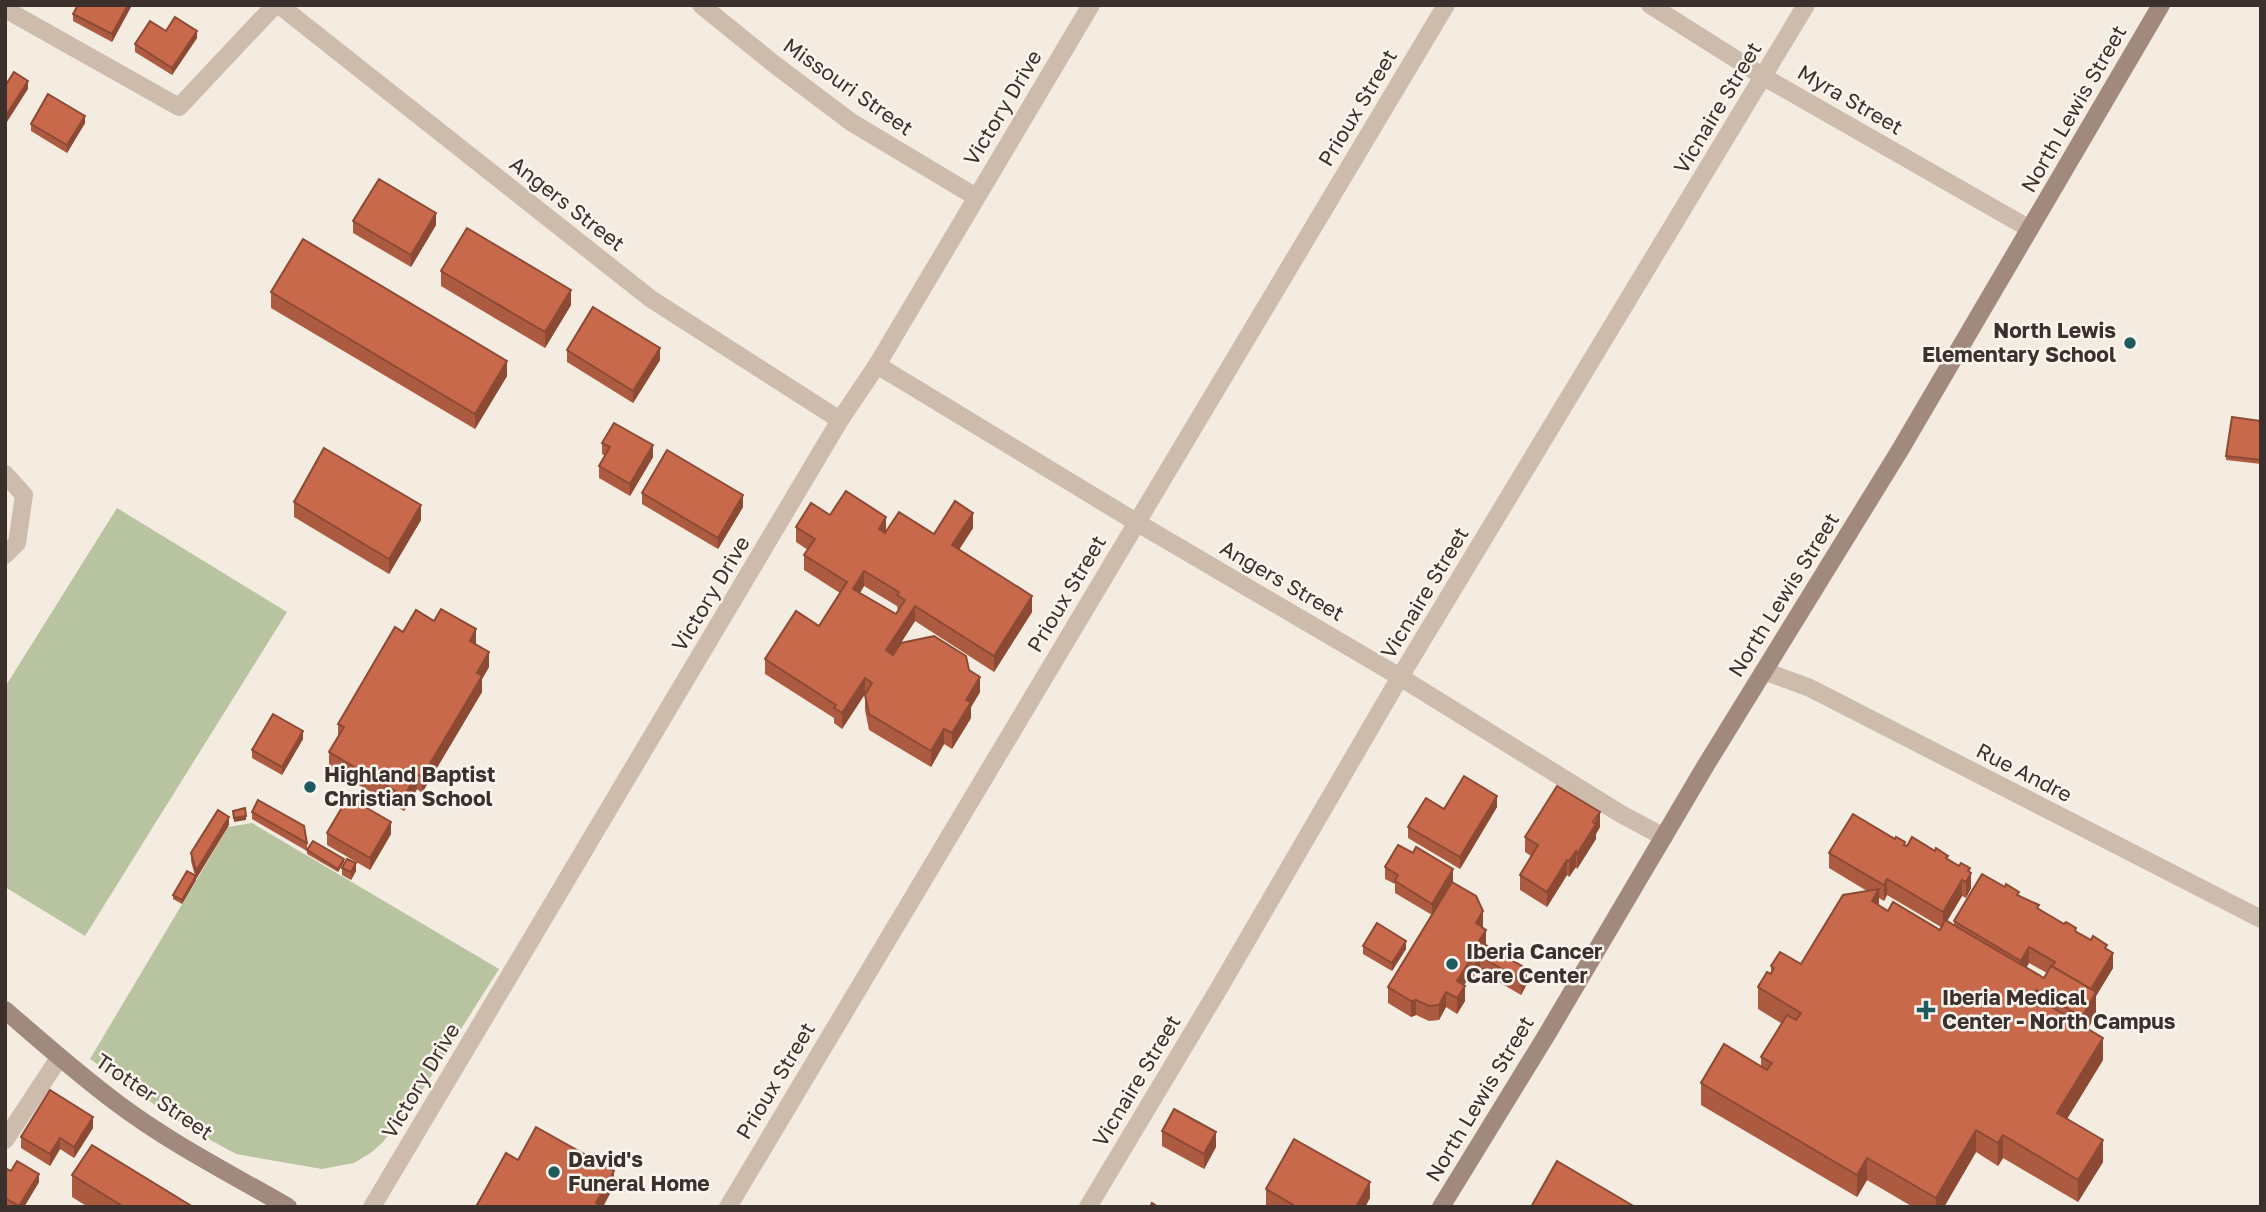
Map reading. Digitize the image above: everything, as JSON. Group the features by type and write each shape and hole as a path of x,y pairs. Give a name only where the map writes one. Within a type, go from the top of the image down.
{"main road":[{"name":"North Lewis Street","path":"1441,1207 1900,450 2161,5"},
{"name":"Trotter Street","path":"5,1010 59,1058 119,1105 198,1156 288,1207"}],"street":[{"name":"Angers Street","path":"5,9 179,107 277,5 651,299 840,420"},
{"name":"Missouri Street","path":"701,5 774,65 851,122 976,197"},
{"name":"Victory Drive","path":"372,1207 840,420 877,365 1091,5"},
{"name":"Prioux Street","path":"727,1207 1446,5"},
{"name":"Myra Street","path":"1650,5 1764,77 2030,229"},
{"name":"Vicnaire Street","path":"1087,1207 1219,990 1401,677 1806,5"},
{"name":"Angers Street","path":"877,365 1664,837"},
{"path":"5,474 24,495 17,543 5,555"},
{"name":"Rue Andre","path":"1764,671 1810,688 2261,919"},
{"path":"5,1140 59,1058"}],"green space":[{"path":"117,508 287,612 85,936 5,887 5,687"},
{"path":"252,823 499,969 423,1089 383,1142 354,1163 322,1169 236,1154 185,1126 90,1059 228,827"}],"building":[{"path":"78,5 128,5 112,34 73,14"},
{"path":"175,17 197,31 172,68 135,44 150,21 166,31"},
{"path":"14,72 28,81 5,117 5,82 7,83"},
{"path":"48,94 85,116 67,145 31,124"},
{"path":"379,179 436,213 411,255 353,221"},
{"path":"467,228 571,290 545,332 441,271"},
{"path":"303,239 507,361 475,414 271,292"},
{"path":"593,307 660,348 633,391 567,350"},
{"path":"2232,417 2261,421 2261,460 2226,456"},
{"path":"614,423 653,445 630,484 599,466 610,447 602,443"},
{"path":"324,448 421,505 389,559 294,502"},
{"path":"667,450 743,495 718,538 642,493"},
{"path":"846,491 886,517 879,529 885,533 899,512 934,534 955,501 973,513 952,545 1032,596 994,656 915,606 886,650 893,655 901,643 934,636 966,656 969,670 980,677 966,700 971,702 952,733 944,729 931,751 869,714 865,695 872,683 865,678 842,713 834,708 836,705 765,659 796,611 819,626 847,582 804,555 815,539 796,527 811,503 830,515","holes":["864,571 899,592 897,595 905,600 896,614 853,589"]},
{"path":"441,609 476,629 470,641 489,652 477,673 482,676 422,777 417,774 404,796 329,752 344,727 338,724 395,627 403,632 416,610 434,621"},
{"path":"273,714 303,731 282,767 252,750"},
{"path":"1464,776 1497,796 1460,857 1408,827 1426,798 1444,809"},
{"path":"1557,786 1600,812 1593,822 1596,824 1577,854 1576,851 1569,861 1567,860 1547,892 1520,875 1538,845 1525,837"},
{"path":"348,797 391,822 370,858 327,833"},
{"path":"258,800 304,826 307,843 252,812"},
{"path":"245,808 246,816 234,818 233,811"},
{"path":"218,810 229,817 196,871 191,853"},
{"path":"1853,814 1905,842 1904,845 1907,846 1912,837 1935,851 1936,848 1959,866 1961,863 1970,868 1968,871 1971,873 1966,882 1962,880 1943,912 1887,879 1884,885 1829,853"},
{"path":"313,841 344,859 338,869 307,850"},
{"path":"1398,845 1413,853 1416,847 1453,869 1432,904 1395,881 1398,875 1385,867"},
{"path":"347,859 356,863 351,872 342,868"},
{"path":"187,871 196,876 182,900 173,895"},
{"path":"1982,874 2005,887 2006,884 2019,892 2017,895 2039,905 2037,908 2076,928 2075,931 2091,940 2093,936 2107,945 2105,948 2113,953 2091,989 2052,966 2055,962 2029,947 2021,961 1954,921"},
{"name":"Iberia Cancer Care Center","path":"1452,882 1476,896 1483,911 1476,923 1486,930 1479,941 1527,969 1521,980 1480,956 1474,965 1469,962 1457,981 1465,986 1457,998 1446,992 1439,1005 1429,1006 1416,1000 1411,1001 1388,987"},
{"name":"Iberia Medical Center - North Campus","path":"1879,889 1872,901 1888,911 1893,902 1940,930 1945,920 2044,978 2051,966 2096,992 2082,1017 2036,990 2033,996 2103,1038 2057,1113 2103,1140 2078,1180 2003,1135 1998,1143 1976,1130 1936,1198 1867,1158 1857,1175 1701,1083 1724,1044 1767,1070 1772,1063 1761,1057 1787,1015 1796,1020 1801,1013 1758,987 1767,972 1771,974 1774,968 1771,966 1780,952 1801,964 1843,895"},
{"path":"1377,923 1406,941 1392,963 1363,946"},
{"path":"50,1090 93,1117 74,1147 60,1138 50,1154 21,1137"},
{"path":"1174,1109 1216,1132 1204,1154 1162,1131"},
{"name":"David's Funeral Home","path":"536,1127 614,1171 596,1203 602,1207 477,1205 506,1153 518,1160"},
{"path":"1294,1139 1370,1182 1356,1207 1297,1207 1266,1189"},
{"path":"92,1145 193,1207 124,1207 72,1175"},
{"path":"17,1161 39,1174 19,1206 5,1198 5,1172 7,1169 11,1171"},
{"path":"1557,1161 1635,1207 1531,1207"}],"place":[{"name":"North Lewis Elementary School","path":"2130,343"},
{"name":"Highland Baptist Christian School","path":"310,787"},
{"name":"Iberia Cancer Care Center","path":"1452,964"},
{"name":"Iberia Medical Center - North Campus","path":"1926,1010"},
{"name":"David's Funeral Home","path":"554,1172"}]}
